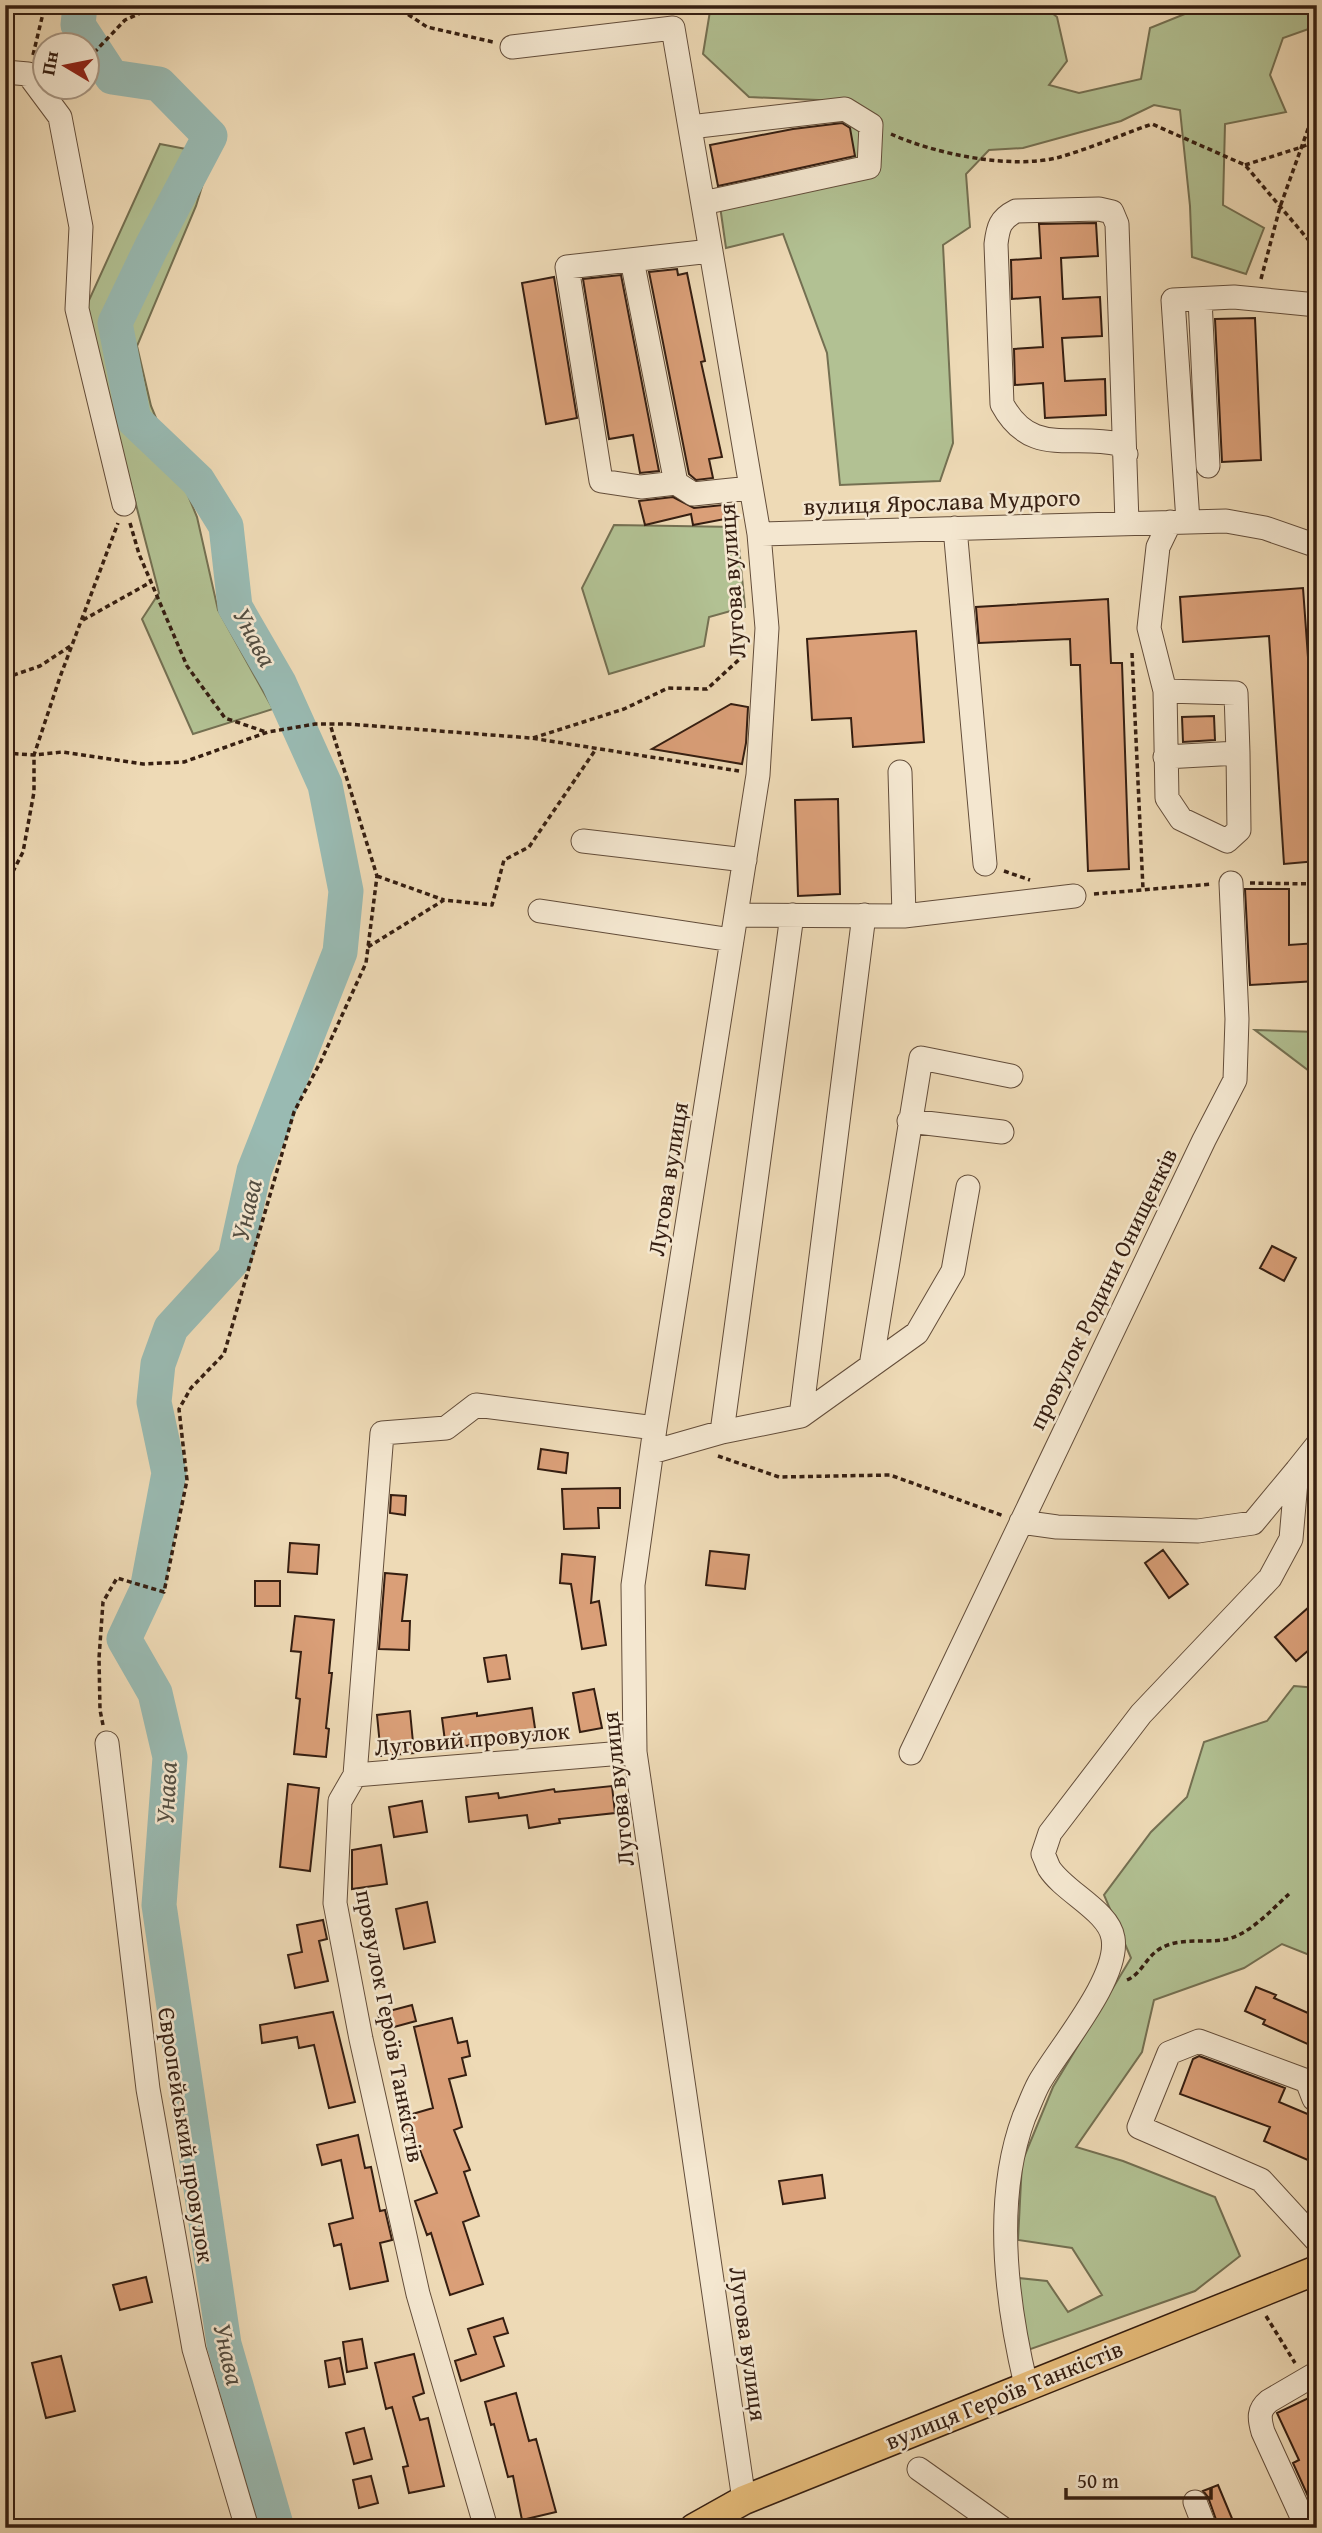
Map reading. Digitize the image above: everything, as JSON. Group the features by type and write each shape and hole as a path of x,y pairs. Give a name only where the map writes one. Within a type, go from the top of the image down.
{"main road":[{"name":"вулиця Героїв Танкістів","path":"694,2528 744,2500 1317,2270"}],"street":[{"name":"Лугова вулиця","path":"512,47 673,28 759,534 767,628 758,775 633,1585 635,1752 744,2500"},
{"path":"17,73 60,117 81,227 77,309 124,504"},
{"path":"690,127 845,109 871,125 869,167 703,203"},
{"path":"1126,454 1119,444 1111,442 1038,439 1010,418 1002,404 996,244 998,227 1004,217 1016,211 1099,209 1112,212 1117,224 1126,464 1127,523"},
{"path":"711,251 567,267 601,481 641,487 677,483 693,494 751,488"},
{"path":"632,260 677,483"},
{"path":"1165,691 1236,693 1239,830 1227,841 1181,819 1167,797 1165,691 1149,628 1158,547 1179,522 1173,300 1256,298 1317,306"},
{"path":"1200,299 1208,466"},
{"name":"вулиця Ярослава Мудрого","path":"759,534 1226,521 1265,528 1317,546"},
{"path":"955,528 985,864"},
{"path":"1165,757 1238,753"},
{"path":"900,772 904,916"},
{"path":"583,841 745,860"},
{"name":"провулок Родини Онищенків","path":"911,1753 1198,1152 1235,1080 1237,1019 1231,883"},
{"path":"736,915 904,916 1074,896"},
{"path":"540,911 732,940"},
{"path":"722,1432 792,915"},
{"path":"801,1416 864,915"},
{"path":"871,1366 921,1058 1011,1076"},
{"path":"909,1121 1002,1132"},
{"path":"652,1452 722,1432 801,1416 917,1333 953,1271 968,1187"},
{"name":"провулок Героїв Танкістів","path":"485,2528 418,2294 361,2039 334,1903 340,1801 355,1775 382,1433 446,1428 477,1405 656,1428"},
{"path":"1021,1522 1057,1527 1198,1531 1253,1523 1317,1445"},
{"path":"1026,2385 1014,2334 1007,2281 1006,2215 1016,2142 1040,2082 1078,2026 1104,1979 1115,1947 1108,1923 1050,1869 1043,1854 1050,1833 1141,1714 1270,1578 1291,1539 1297,1470"},
{"name":"Європейський провулок","path":"107,1743 148,2088 194,2349 247,2528"},
{"name":"Луговий провулок","path":"355,1775 635,1752"},
{"path":"1313,2086 1199,2041 1169,2053 1139,2127 1261,2180 1317,2241"},
{"path":"1307,2528 1262,2432 1259,2416 1262,2406 1311,2376"},
{"path":"919,2469 1002,2528"},
{"path":"1195,2502 1205,2528"}],"path":[{"path":"17,73 45,5"},
{"path":"102,44 125,20 158,5"},
{"path":"394,5 427,27 512,47"},
{"path":"1256,298 1280,207 1317,104"},
{"path":"871,125 916,146 1008,163 1058,157 1152,124 1245,165 1317,250"},
{"path":"1245,165 1317,140"},
{"path":"124,504 139,554 187,667 225,718 268,732"},
{"path":"5,887 23,852 34,792 34,755 124,504"},
{"path":"82,620 151,582"},
{"path":"5,678 40,666 73,644"},
{"path":"1133,648 1143,889"},
{"path":"531,738 624,709 668,688 707,689 750,650"},
{"path":"5,753 34,755 62,752 143,764 184,762 268,732 330,724 531,738 758,775"},
{"path":"107,1743 100,1710 99,1658 103,1601 117,1578 164,1591 187,1480 179,1409 191,1388 224,1354 294,1112 321,1061 366,963 377,876 330,724"},
{"path":"377,876 444,900 492,905 504,860 529,847 596,749"},
{"path":"1074,896 1231,883 1317,884"},
{"path":"368,947 444,900"},
{"path":"683,1444 779,1477 890,1475 1021,1522"},
{"path":"1104,1979 1121,1981 1133,1977 1157,1950 1172,1944 1199,1939 1224,1941 1247,1931 1289,1894"},
{"path":"1260,2307 1311,2376"}],"green space":[{"path":"711,5 1042,5 1057,17 1067,61 1049,85 1079,93 1141,79 1150,28 1207,5 1317,5 1317,26 1283,38 1270,75 1286,112 1225,124 1223,205 1264,228 1246,274 1192,257 1190,206 1180,110 1154,105 1121,121 1023,148 989,150 966,174 970,227 943,245 953,443 940,481 840,485 827,353 783,234 726,248 720,206 853,181 840,101 749,97 703,54"},
{"path":"160,144 212,154 196,206 137,346 151,406 197,517 218,610 273,709 193,734 142,619 159,593 85,309"},
{"path":"614,525 737,527 745,607 709,617 704,646 609,674 582,588"},
{"path":"1255,1030 1317,1032 1317,1077"},
{"path":"1294,1686 1317,1688 1317,1958 1282,1944 1244,1968 1154,2000 1142,2052 1076,2147 1123,2161 1215,2197 1240,2256 1195,2291 1028,2350 1018,2278 1047,2281 1068,2312 1102,2295 1072,2248 1018,2240 1022,2162 1053,2087 1131,1958 1104,1895 1151,1832 1187,1797 1204,1742 1267,1721"}],"building":[{"path":"842,123 850,128 855,156 718,186 710,145 793,129"},
{"path":"1096,223 1098,256 1061,258 1063,299 1100,297 1102,336 1062,338 1065,381 1105,379 1106,415 1045,418 1043,383 1015,385 1014,349 1043,347 1040,297 1012,299 1011,260 1041,258 1039,224"},
{"path":"677,269 678,275 687,273 705,361 701,362 722,457 709,459 713,478 696,480 689,474 649,272"},
{"path":"621,275 659,471 640,473 633,435 609,439 583,279"},
{"path":"554,277 577,418 546,424 522,283"},
{"path":"1255,318 1261,460 1222,462 1215,319"},
{"path":"673,497 694,508 723,505 725,519 693,525 691,514 645,525 639,501"},
{"path":"1303,588 1317,782 1317,861 1284,864 1269,636 1183,642 1180,597"},
{"path":"1108,599 1111,663 1122,663 1129,869 1088,871 1080,665 1071,665 1070,639 979,643 976,607"},
{"path":"916,631 924,742 853,747 851,718 812,720 807,639"},
{"path":"731,704 748,707 742,764 652,749"},
{"path":"1214,716 1215,740 1183,742 1182,717"},
{"path":"838,799 840,894 798,896 795,800"},
{"path":"1245,889 1289,889 1289,945 1317,943 1317,981 1250,985"},
{"path":"1272,1246 1296,1258 1284,1281 1260,1268"},
{"path":"541,1449 568,1453 566,1473 538,1469"},
{"path":"620,1488 620,1508 598,1508 599,1528 564,1529 562,1489"},
{"path":"391,1495 406,1496 405,1515 390,1513"},
{"path":"290,1543 319,1545 317,1574 288,1572"},
{"path":"1163,1550 1188,1584 1169,1598 1145,1563"},
{"path":"710,1551 749,1555 745,1589 706,1585"},
{"path":"562,1554 595,1557 591,1603 599,1601 606,1645 582,1649 571,1584 560,1583"},
{"path":"385,1573 407,1575 402,1621 410,1621 409,1650 379,1649"},
{"path":"255,1581 280,1581 280,1606 255,1606"},
{"path":"1309,1607 1317,1616 1317,1643 1296,1661 1275,1637"},
{"path":"295,1616 334,1620 326,1757 294,1754 300,1699 296,1698 301,1652 291,1651"},
{"path":"506,1655 510,1679 488,1682 484,1658"},
{"path":"594,1689 602,1728 580,1732 573,1693"},
{"path":"532,1708 536,1735 446,1749 442,1718"},
{"path":"410,1711 414,1753 381,1756 377,1715"},
{"path":"288,1784 319,1788 310,1871 280,1867"},
{"path":"612,1786 615,1813 559,1819 560,1823 529,1828 527,1815 469,1822 466,1797 498,1793 499,1798 554,1789 555,1792"},
{"path":"422,1801 427,1832 394,1837 389,1807"},
{"path":"381,1845 387,1884 352,1889 352,1850"},
{"path":"427,1902 435,1942 404,1949 396,1909"},
{"path":"323,1920 327,1939 319,1941 328,1981 295,1988 288,1955 302,1952 297,1925"},
{"path":"1256,1987 1317,2017 1317,2036 1312,2046 1263,2024 1265,2020 1245,2011"},
{"path":"412,2005 416,2021 383,2030 378,2014"},
{"path":"333,2012 355,2102 329,2108 314,2045 299,2048 297,2037 262,2043 260,2025"},
{"path":"452,2018 458,2043 467,2041 470,2056 462,2058 466,2075 449,2079 462,2127 454,2130 470,2170 464,2172 479,2216 463,2222 483,2284 450,2295 431,2233 427,2235 415,2201 437,2193 416,2140 408,2141 402,2117 433,2108 414,2027"},
{"path":"1199,2056 1285,2088 1279,2102 1317,2118 1317,2164 1264,2141 1270,2127 1180,2094 1193,2059"},
{"path":"358,2135 365,2168 371,2167 380,2211 385,2210 392,2240 380,2243 388,2281 350,2289 341,2244 334,2246 329,2224 353,2218 341,2160 322,2165 317,2145"},
{"path":"822,2175 825,2198 783,2204 779,2181"},
{"path":"146,2277 152,2302 120,2310 113,2285"},
{"path":"503,2318 508,2333 494,2337 504,2366 461,2381 455,2361 476,2354 468,2329"},
{"path":"362,2339 367,2368 347,2372 343,2342"},
{"path":"414,2354 424,2393 413,2397 420,2420 428,2418 444,2486 409,2493 403,2467 408,2466 392,2407 386,2409 375,2363"},
{"path":"61,2356 75,2411 46,2418 32,2363"},
{"path":"340,2358 345,2384 329,2387 325,2361"},
{"path":"516,2393 529,2441 536,2439 556,2512 522,2520 513,2476 508,2477 494,2424 491,2425 485,2402"},
{"path":"1317,2394 1317,2516 1293,2463 1299,2460 1277,2413"},
{"path":"364,2428 372,2459 354,2464 346,2433"},
{"path":"371,2476 378,2503 359,2508 353,2480"},
{"path":"1218,2485 1236,2528 1219,2528 1208,2497 1203,2491"}],"waterway":[{"name":"Унава","path":"80,5 78,25 112,77 159,84 210,136 115,323 134,420 198,481 226,526 235,607 279,683 325,785 346,891 340,952 254,1171 235,1258 171,1328 158,1364 154,1402 169,1473 147,1590 124,1639 155,1693 170,1757 159,1905 224,2344 277,2528"}]}
